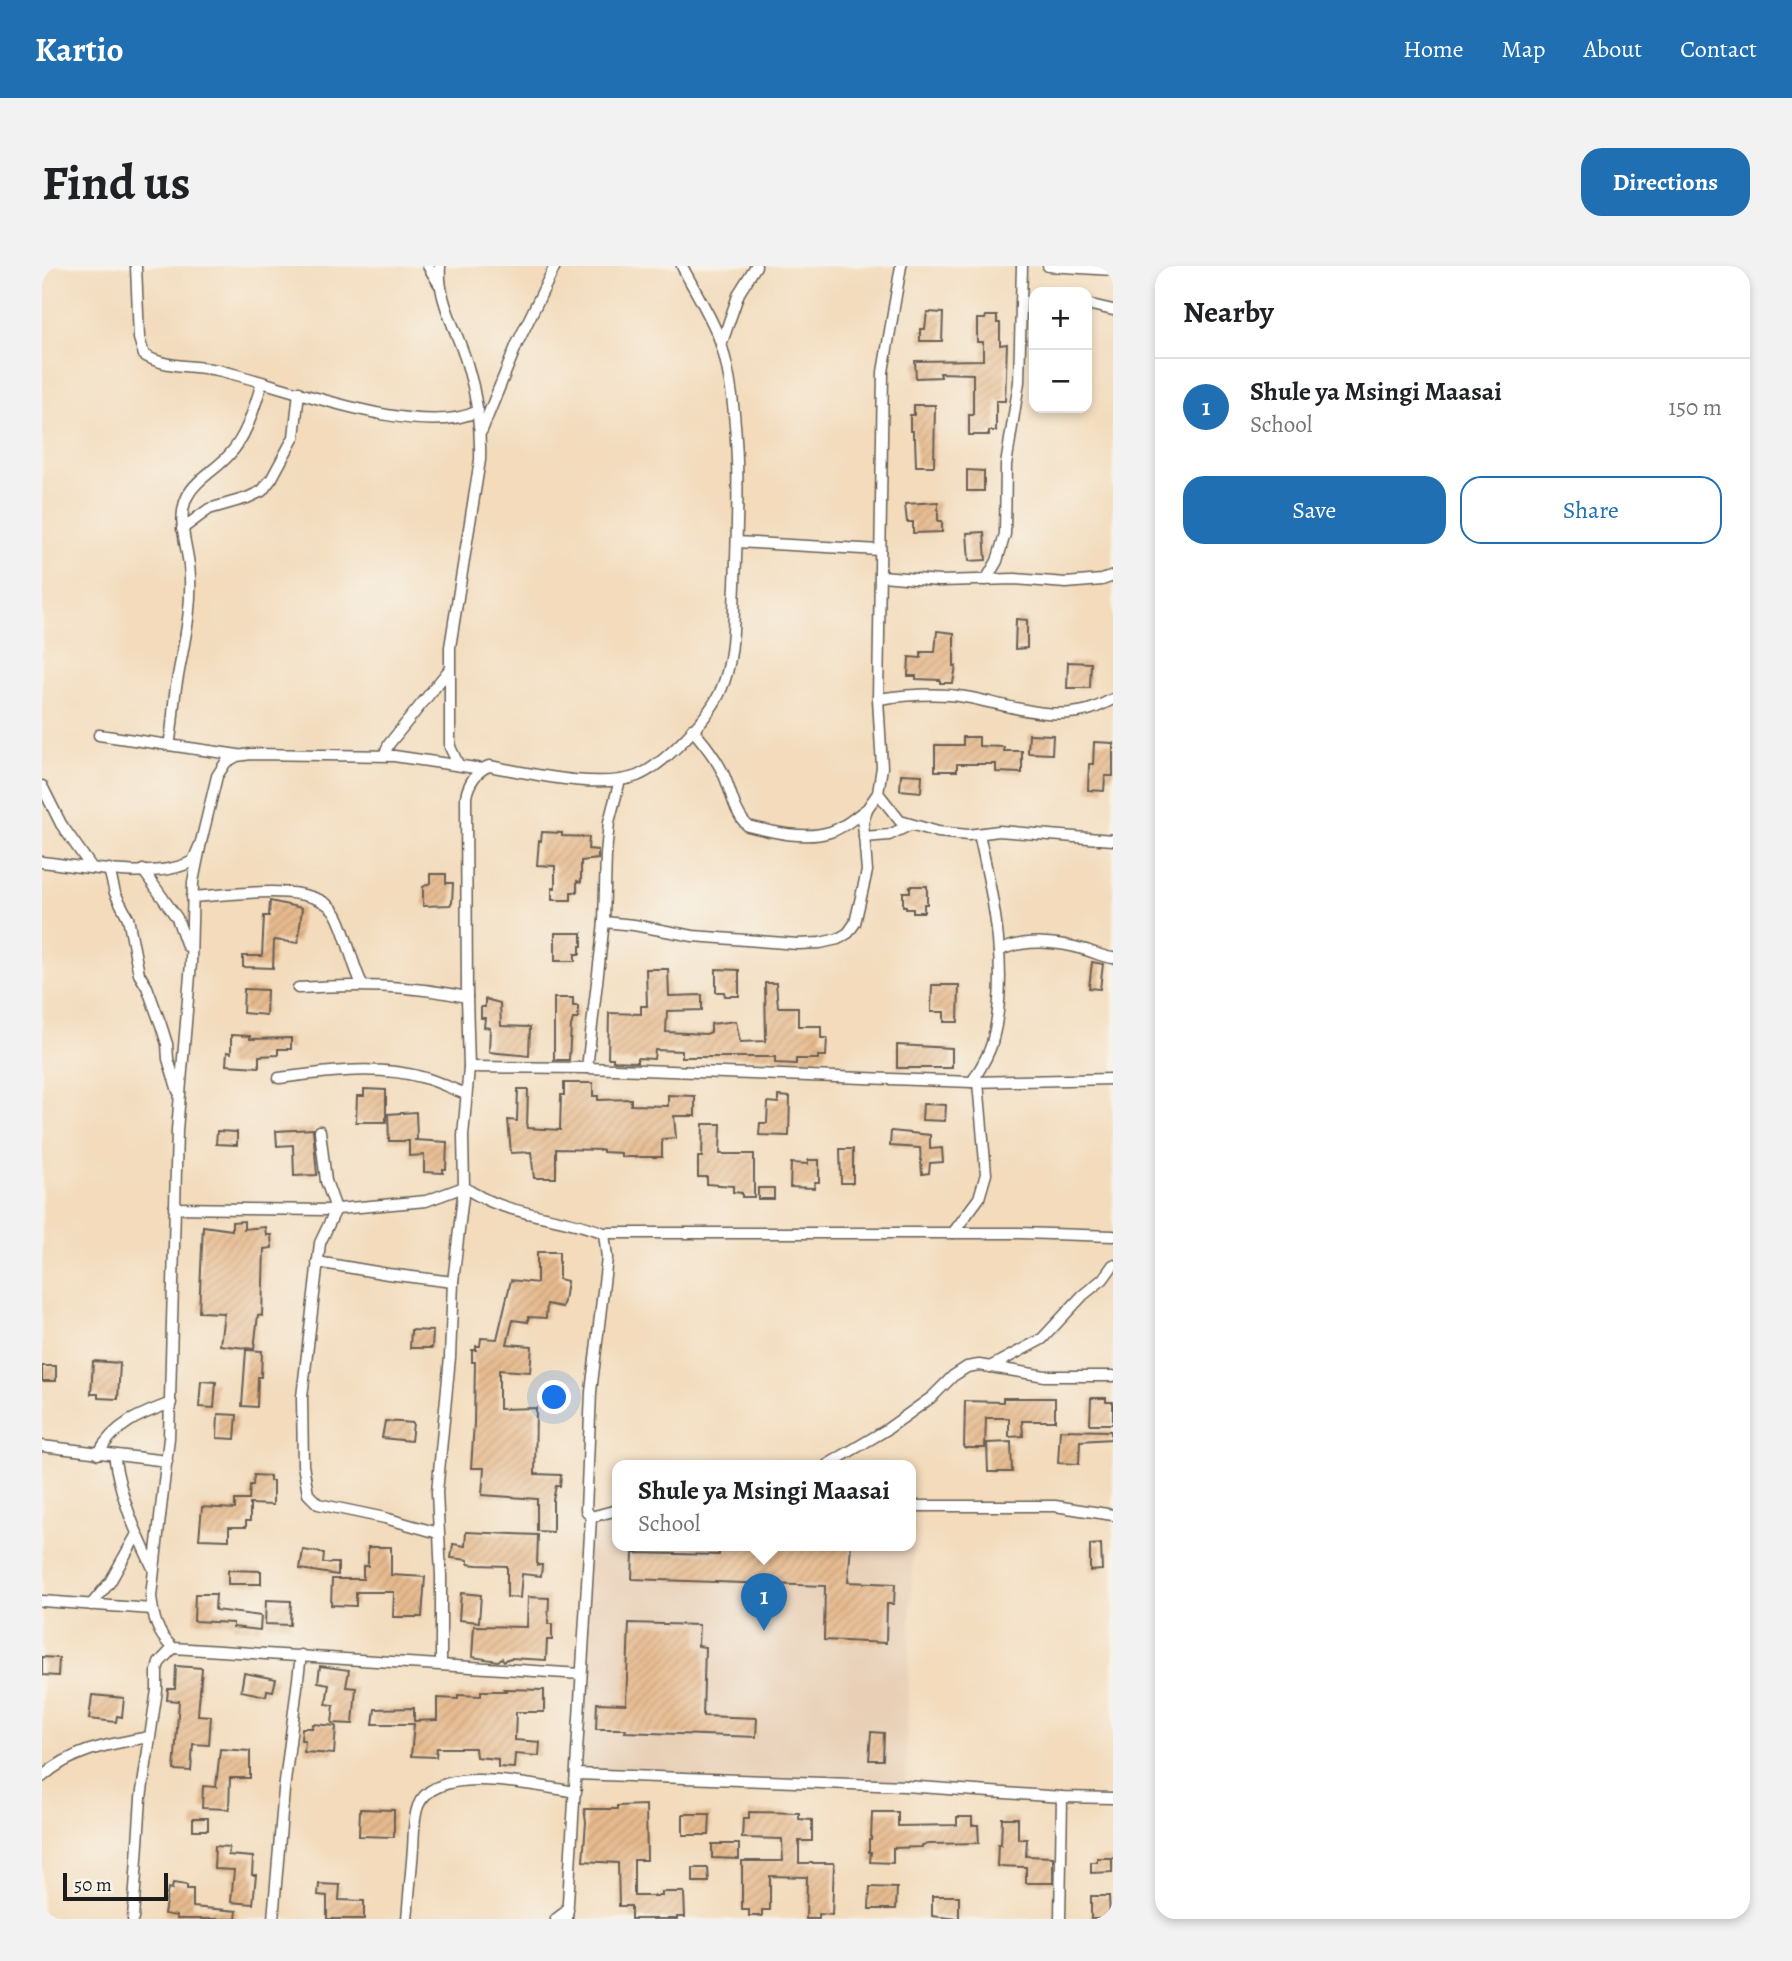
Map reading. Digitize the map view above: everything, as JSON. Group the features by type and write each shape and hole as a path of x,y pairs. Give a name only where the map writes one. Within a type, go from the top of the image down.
{"street":[{"path":"136,266 139,338 144,355 158,362 218,370 372,412 438,421 466,417 478,411"},
{"path":"428,266 439,284 467,364 481,433 480,460 450,647 450,747 458,764"},
{"path":"439,284 440,266"},
{"path":"481,433 517,344 555,266"},
{"path":"442,1664 437,1492 450,1357 453,1282 464,1187 463,1136 469,1067 467,788 482,769 489,766 558,778 620,780 635,777 650,770 692,729 712,707 722,689 733,639 737,542 732,393 722,345 682,266"},
{"path":"722,345 739,293 756,266"},
{"path":"604,922 693,936 798,944 838,939 848,933 855,923 867,871 863,823 867,809 878,793 882,767 878,699 882,576 880,550 883,372 901,266"},
{"path":"986,580 997,561 1005,534 1006,465 1019,382 1021,266"},
{"path":"1048,266 1113,270"},
{"path":"1092,305 1113,310"},
{"path":"1021,332 1029,326"},
{"path":"169,745 190,608 190,576 182,530 187,496 230,455 253,411 262,383"},
{"path":"182,530 209,509 262,491 272,478 293,437 299,392"},
{"path":"737,542 880,550"},
{"path":"882,576 939,581 1026,579 1082,582 1113,576"},
{"path":"384,755 389,744 449,670"},
{"path":"878,699 936,694 963,696 1029,712 1088,710 1113,699"},
{"path":"692,729 714,757 736,807 748,826 787,834 829,833 867,809"},
{"path":"99,735 241,756"},
{"path":"482,769 384,755 251,754 226,762 216,776 192,897 191,959 174,1208 171,1403 167,1461 153,1568 152,1609 163,1639 173,1648 581,1674"},
{"path":"587,1068 604,922 609,822 620,780"},
{"path":"42,786 61,824 92,868"},
{"path":"878,793 892,814 910,825 946,833 979,834 999,831 1113,840"},
{"path":"864,837 889,835 910,825"},
{"path":"953,1233 979,1198 986,1174 975,1082 992,1043 998,998 999,951 992,895 979,834"},
{"path":"42,862 154,873 193,861 201,842"},
{"path":"108,869 115,893 128,918 139,974 147,987 164,1035 168,1059 180,1097"},
{"path":"144,870 177,919 191,959"},
{"path":"192,897 268,891 317,897 333,909 338,918 353,966 362,984"},
{"path":"999,951 1048,943 1113,958"},
{"path":"298,989 362,984 437,991 467,997"},
{"path":"469,1067 587,1068 975,1082 1111,1078"},
{"path":"279,1078 319,1073 392,1072 424,1078 466,1094"},
{"path":"320,1131 326,1181 336,1209 323,1233 317,1262 302,1397 303,1465 308,1494 318,1504 385,1518 438,1533"},
{"path":"174,1208 336,1209 426,1201 464,1187"},
{"path":"464,1187 479,1198 497,1205 604,1233 1020,1233 1113,1236"},
{"path":"556,1919 568,1914 591,1517 586,1510 591,1392 607,1258 604,1233"},
{"path":"317,1262 453,1282"},
{"path":"989,1367 1042,1339 1113,1265"},
{"path":"836,1460 887,1430 967,1367 979,1365 1045,1376 1113,1376"},
{"path":"98,1454 105,1440 121,1425 171,1403"},
{"path":"42,1446 167,1461"},
{"path":"114,1455 117,1481 153,1568"},
{"path":"916,1506 1055,1506 1113,1515"},
{"path":"591,1517 612,1511"},
{"path":"91,1605 110,1582 137,1534"},
{"path":"42,1601 152,1609"},
{"path":"133,1919 141,1798 159,1663 173,1648"},
{"path":"273,1919 284,1790 301,1655"},
{"path":"42,1777 53,1767 87,1749 149,1737"},
{"path":"576,1774 905,1786 1113,1798"},
{"path":"407,1919 414,1827 418,1806 424,1796 438,1787 478,1778 576,1792"},
{"path":"1060,1919 1062,1797"}],"shaded area":[{"path":"588,1521 612,1521 612,1551 913,1551 905,1786 576,1774"}],"building":[{"path":"927,312 943,313 942,341 920,341 920,329 925,329"},
{"path":"986,316 997,316 997,323 1000,323 1000,345 1007,344 1005,401 996,401 996,431 989,431 989,435 969,435 969,415 973,415 973,374 940,373 941,377 916,378 915,361 983,360 983,342 977,342 977,319 985,319"},
{"path":"914,405 935,405 934,466 916,466 915,438 913,431 910,431 910,415 914,415"},
{"path":"967,470 984,471 984,491 967,491"},
{"path":"938,502 938,521 942,521 942,532 913,533 913,522 907,522 905,504"},
{"path":"984,532 986,560 969,561 967,533"},
{"path":"1016,619 1027,620 1027,648 1015,649"},
{"path":"937,631 954,633 956,666 953,683 908,676 909,657 921,658 921,652 935,652"},
{"path":"1068,662 1091,663 1090,688 1067,688"},
{"path":"1029,734 1053,735 1052,754 1028,753"},
{"path":"963,737 979,737 979,746 1022,751 1022,773 996,772 996,764 957,764 957,771 935,771 935,745 963,745"},
{"path":"1094,742 1113,743 1113,776 1105,776 1104,791 1088,790 1089,764 1093,764"},
{"path":"901,774 922,775 921,792 900,790"},
{"path":"542,832 589,837 588,849 598,850 598,859 581,861 581,882 577,881 577,892 571,892 571,900 552,900 555,866 537,865"},
{"path":"430,874 446,874 446,883 453,883 450,905 423,906 423,887 430,883"},
{"path":"910,886 927,886 924,912 913,912 913,909 903,906 903,892 910,892"},
{"path":"270,901 302,908 298,943 274,940 273,968 243,967 243,956 262,956 264,916 269,916"},
{"path":"555,933 582,933 580,954 575,954 575,961 555,961"},
{"path":"1092,962 1103,964 1100,989 1089,988"},
{"path":"646,969 668,969 669,996 702,995 702,1010 667,1011 666,1032 706,1034 711,1032 711,1024 736,1021 740,1042 766,1041 765,983 776,983 778,1007 798,1007 798,1026 821,1026 821,1038 827,1038 826,1056 818,1056 818,1059 796,1059 796,1064 775,1063 775,1057 682,1057 682,1051 655,1050 654,1059 637,1058 637,1062 613,1061 613,1058 608,1058 609,1013 641,1014 641,1006 647,1006"},
{"path":"716,969 739,970 739,996 725,996 724,992 716,992"},
{"path":"932,985 959,985 958,1022 944,1022 944,1012 931,1012"},
{"path":"244,989 267,990 266,1015 243,1013"},
{"path":"554,998 573,998 573,1006 578,1006 578,1019 573,1019 571,1026 569,1060 554,1060"},
{"path":"485,999 500,1003 501,1026 530,1027 529,1056 489,1052 490,1028 484,1027 485,1018 481,1018 481,1007 485,1007"},
{"path":"231,1035 250,1036 250,1039 291,1038 291,1049 278,1049 278,1055 259,1056 259,1067 226,1065 227,1052 231,1053"},
{"path":"897,1045 952,1048 952,1068 897,1068"},
{"path":"564,1083 593,1083 593,1096 598,1096 598,1100 631,1099 631,1105 668,1106 668,1095 695,1096 695,1116 674,1116 676,1138 662,1139 662,1157 621,1157 621,1153 603,1150 556,1149 556,1178 534,1178 531,1152 511,1153 508,1120 517,1121 518,1089 528,1089 527,1128 560,1130"},
{"path":"364,1089 386,1090 386,1122 356,1122 357,1096 364,1096"},
{"path":"778,1096 790,1097 789,1136 759,1135 760,1123 767,1123 768,1102 778,1103"},
{"path":"923,1104 946,1105 945,1121 922,1120"},
{"path":"416,1112 417,1140 414,1140 447,1142 446,1169 443,1169 443,1173 424,1172 424,1155 409,1156 409,1141 389,1141 388,1114"},
{"path":"703,1124 721,1124 720,1154 754,1154 754,1197 742,1197 742,1193 733,1192 733,1186 707,1184 707,1177 698,1177 698,1157 702,1157"},
{"path":"313,1129 317,1175 294,1176 293,1145 277,1146 276,1131"},
{"path":"217,1131 237,1132 237,1145 216,1144"},
{"path":"891,1131 930,1135 930,1149 942,1148 943,1162 930,1163 929,1173 922,1174 920,1148 890,1146"},
{"path":"840,1149 853,1149 853,1183 841,1183"},
{"path":"808,1160 819,1160 819,1182 815,1182 814,1188 790,1187 791,1163 808,1164"},
{"path":"758,1188 774,1188 774,1199 758,1199"},
{"path":"244,1221 244,1229 265,1227 266,1235 271,1235 272,1248 264,1249 262,1316 258,1315 254,1349 220,1345 224,1313 199,1312 203,1226 232,1230 232,1222"},
{"path":"537,1252 559,1252 559,1279 567,1281 564,1301 562,1307 547,1304 546,1318 528,1317 528,1322 513,1320 507,1344 532,1346 530,1372 499,1370 499,1409 536,1408 535,1474 561,1475 560,1486 556,1486 553,1500 553,1532 537,1531 537,1499 482,1495 484,1468 471,1468 475,1362 472,1362 472,1350 480,1346 481,1338 497,1339 511,1280 537,1283"},
{"path":"411,1330 433,1331 432,1348 410,1348"},
{"path":"246,1350 262,1351 257,1407 242,1406"},
{"path":"93,1361 120,1363 118,1399 98,1398 98,1394 91,1394"},
{"path":"42,1366 56,1366 56,1381 42,1381"},
{"path":"201,1381 216,1382 214,1408 199,1407"},
{"path":"1003,1398 1055,1398 1055,1421 1022,1421 1023,1436 1009,1437 1009,1418 986,1418 985,1448 964,1448 965,1401 1003,1402"},
{"path":"1091,1398 1106,1398 1106,1402 1113,1402 1113,1424 1090,1424"},
{"path":"218,1414 237,1415 235,1439 217,1438"},
{"path":"385,1421 413,1423 411,1441 382,1438"},
{"path":"1060,1430 1111,1431 1111,1439 1080,1441 1079,1464 1058,1463"},
{"path":"1011,1442 1012,1472 988,1472 987,1443"},
{"path":"254,1475 270,1476 270,1481 273,1481 273,1505 250,1504 250,1521 246,1521 246,1527 229,1527 229,1540 199,1539 202,1507 235,1509 235,1500 249,1500"},
{"path":"466,1532 538,1535 537,1565 542,1565 541,1576 522,1574 520,1598 507,1597 507,1566 468,1564 468,1560 451,1558 453,1544 465,1546"},
{"path":"1101,1544 1102,1570 1090,1571 1090,1545"},
{"path":"368,1547 391,1547 391,1575 425,1577 422,1617 393,1617 394,1592 356,1592 356,1606 331,1605 332,1579 363,1579 363,1566 368,1566"},
{"path":"303,1550 324,1553 323,1563 338,1563 338,1575 300,1569"},
{"path":"719,1551 851,1551 848,1582 895,1584 894,1604 887,1604 886,1643 824,1640 825,1586 632,1579 633,1553 719,1555"},
{"path":"228,1570 261,1571 261,1584 228,1584"},
{"path":"461,1593 481,1595 479,1622 459,1620"},
{"path":"195,1594 216,1594 215,1610 261,1616 260,1630 233,1627 233,1623 194,1621"},
{"path":"528,1597 549,1598 548,1624 552,1624 552,1640 547,1640 546,1660 510,1658 504,1661 502,1658 498,1661 472,1657 474,1626 527,1627"},
{"path":"266,1600 291,1601 290,1625 265,1624"},
{"path":"629,1623 699,1625 698,1646 705,1647 703,1716 757,1718 756,1737 596,1729 597,1703 626,1704"},
{"path":"42,1657 59,1658 58,1676 42,1675"},
{"path":"176,1666 202,1668 198,1715 211,1716 209,1745 193,1744 191,1771 174,1770 179,1701 167,1700 168,1689 175,1689"},
{"path":"320,1666 349,1670 346,1687 356,1688 353,1724 332,1723 334,1705 326,1704 329,1684 318,1682"},
{"path":"244,1673 276,1679 273,1691 267,1690 266,1696 241,1691"},
{"path":"504,1689 544,1690 544,1712 516,1712 515,1740 540,1742 539,1756 515,1754 514,1768 498,1767 498,1759 476,1757 475,1748 437,1748 436,1757 411,1756 414,1724 373,1724 375,1709 414,1708 414,1721 437,1720 437,1698 481,1696 481,1691 506,1691"},
{"path":"92,1695 124,1698 122,1717 117,1716 116,1722 89,1719"},
{"path":"313,1724 336,1726 334,1754 304,1752 302,1728 312,1728"},
{"path":"871,1732 884,1733 883,1760 869,1760"},
{"path":"220,1749 250,1751 250,1778 230,1778 229,1809 202,1808 203,1786 216,1787"},
{"path":"646,1805 647,1860 634,1860 634,1896 662,1896 662,1892 684,1892 685,1917 631,1919 631,1906 619,1906 618,1863 583,1861 586,1822 584,1809 617,1809 617,1806"},
{"path":"360,1809 394,1810 394,1837 359,1836"},
{"path":"749,1812 799,1813 799,1819 812,1820 812,1841 799,1841 799,1863 834,1863 832,1915 819,1914 819,1919 806,1919 807,1877 770,1876 770,1910 762,1910 762,1916 749,1916 749,1910 742,1910 742,1861 783,1861 782,1839 742,1838 743,1818 749,1818"},
{"path":"872,1812 898,1812 898,1826 957,1825 957,1817 972,1817 972,1825 978,1825 979,1843 893,1848 893,1863 870,1862"},
{"path":"683,1814 710,1814 709,1835 683,1835"},
{"path":"193,1818 208,1818 208,1830 193,1830"},
{"path":"1002,1818 1018,1818 1018,1839 1027,1839 1026,1856 1053,1857 1053,1883 1026,1883 1026,1867 997,1866"},
{"path":"712,1844 739,1844 739,1859 712,1858"},
{"path":"215,1846 229,1847 228,1855 253,1857 252,1875 256,1875 253,1904 231,1902 234,1870 214,1869"},
{"path":"1097,1858 1112,1858 1112,1872 1091,1873 1091,1862 1097,1862"},
{"path":"693,1868 708,1868 709,1882 693,1882"},
{"path":"173,1883 187,1885 187,1889 193,1889 193,1907 237,1911 236,1919 177,1919 177,1916 164,1914 168,1888 172,1889"},
{"path":"319,1884 340,1885 339,1900 364,1901 364,1919 327,1919 327,1896 318,1895"},
{"path":"870,1887 897,1888 896,1909 869,1909"},
{"path":"932,1896 959,1896 959,1919 932,1916"},
{"path":"1091,1896 1109,1896 1110,1919 1091,1919"}],"place":[{"name":"Shule ya Msingi Maasai","path":"764,1631"}]}
